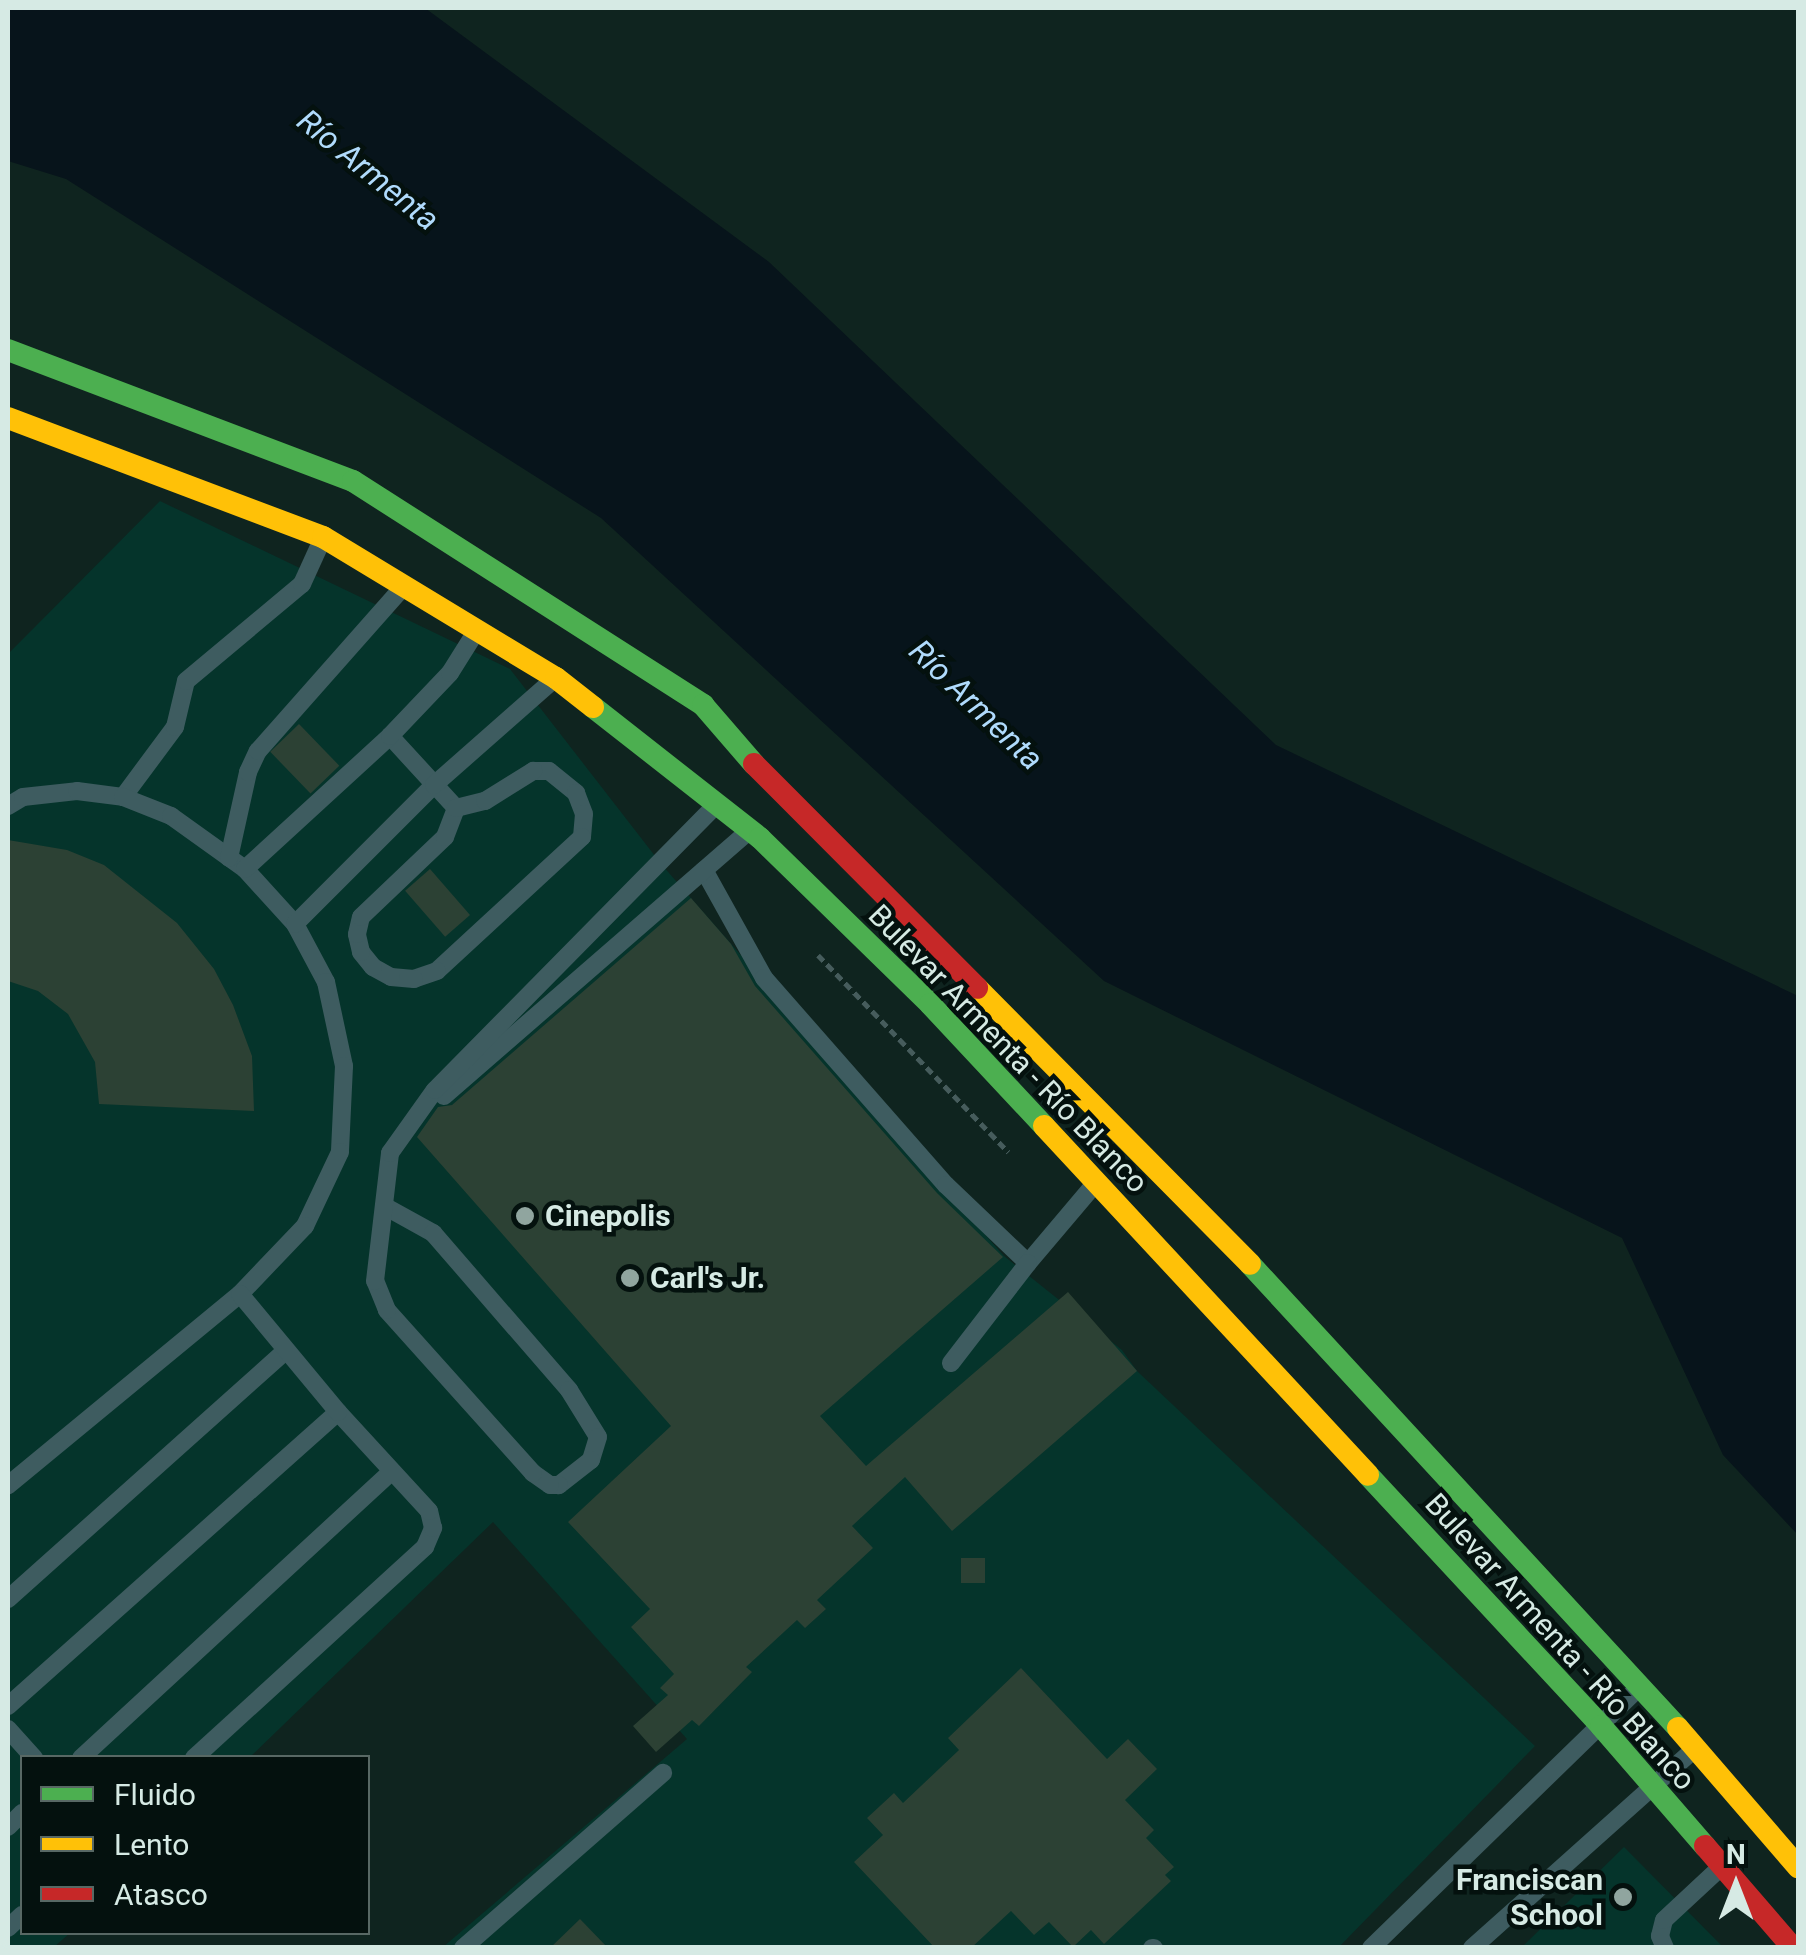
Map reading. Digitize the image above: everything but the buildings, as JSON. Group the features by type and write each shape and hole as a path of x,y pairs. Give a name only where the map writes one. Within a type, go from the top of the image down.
{"main road":[{"name":"Bulevar Armenta - Río Blanco","path":"8,350 353,481 703,705 766,777 1198,1207 1641,1686 1798,1867"},
{"name":"Bulevar Armenta - Río Blanco","path":"8,418 323,538 406,584 556,678 750,831 930,1004 1602,1726 1652,1789 1793,1948"},
{"path":"442,606 468,606 675,742"},
{"path":"712,756 766,777"},
{"path":"1205,1299 1222,1291 1233,1297"},
{"path":"1406,1468 1460,1525 1489,1545 1509,1543"},
{"path":"1721,1867 1732,1863 1756,1874 1798,1920"}],"lane":[{"path":"123,798 175,727 186,681 302,584 323,538"},
{"path":"237,864 248,772 258,751 406,584"},
{"path":"237,864 390,736 450,673 478,628"},
{"path":"295,924 434,785 556,678"},
{"path":"390,736 456,808"},
{"path":"533,771 549,771 576,793 584,814 582,838 437,971 414,979 390,977 372,967 361,952 356,934 362,917 445,837 456,808 485,801 533,771"},
{"path":"8,806 22,798 77,791 123,798 170,816 237,864 295,924 326,982 344,1066 340,1152 304,1226 240,1294 8,1485"},
{"path":"386,1207 433,1233 569,1390 598,1437 597,1450 559,1484 550,1485 533,1473 387,1310 375,1281 390,1153 421,1106 715,806"},
{"path":"421,1106 440,1100 750,831"},
{"path":"704,870 764,978 946,1185 1028,1263"},
{"path":"951,1363 1096,1182"},
{"path":"197,1755 424,1547 433,1528 429,1510 338,1412 240,1294"},
{"path":"8,1599 285,1351"},
{"path":"8,1706 338,1412"},
{"path":"83,1755 391,1472"},
{"path":"1371,1948 1641,1686"},
{"path":"8,1729 31,1755"},
{"path":"1472,1948 1696,1748"},
{"path":"463,1948 664,1772"},
{"path":"1663,1942 1664,1920 1721,1867"}],"shaded area":[{"path":"160,501 510,669 662,865 1004,1256 1122,1350 1137,1371 1535,1746 1339,1947 443,1947 687,1739 493,1522 252,1755 20,1755 20,1935 68,1935 54,1947 8,1948 8,654"},
{"name":"Franciscan School","path":"1624,1847 1723,1947 1521,1948"}],"water":[{"name":"Río Armenta","path":"8,8 425,8 769,262 1276,745 1798,996 1798,1535 1723,1455 1622,1238 1104,981 601,518 66,179 8,161"}],"traffic: fast":[{"path":"8,350 353,481 703,705 754,764"},
{"path":"593,707 760,838 930,1004 1044,1126"},
{"path":"1250,1264 1678,1728"},
{"path":"1368,1475 1601,1726 1705,1846"}],"traffic: slow":[{"path":"8,418 323,537 556,678 593,707"},
{"path":"977,988 1250,1264"},
{"path":"1044,1126 1368,1475"},
{"path":"1678,1728 1798,1867"}],"traffic: jam":[{"path":"754,764 977,988"},
{"path":"1705,1846 1793,1948"}],"place":[{"name":"Cinepolis","path":"525,1216"},
{"name":"Carl's Jr.","path":"630,1278"},
{"name":"Franciscan School","path":"1623,1897"}]}
